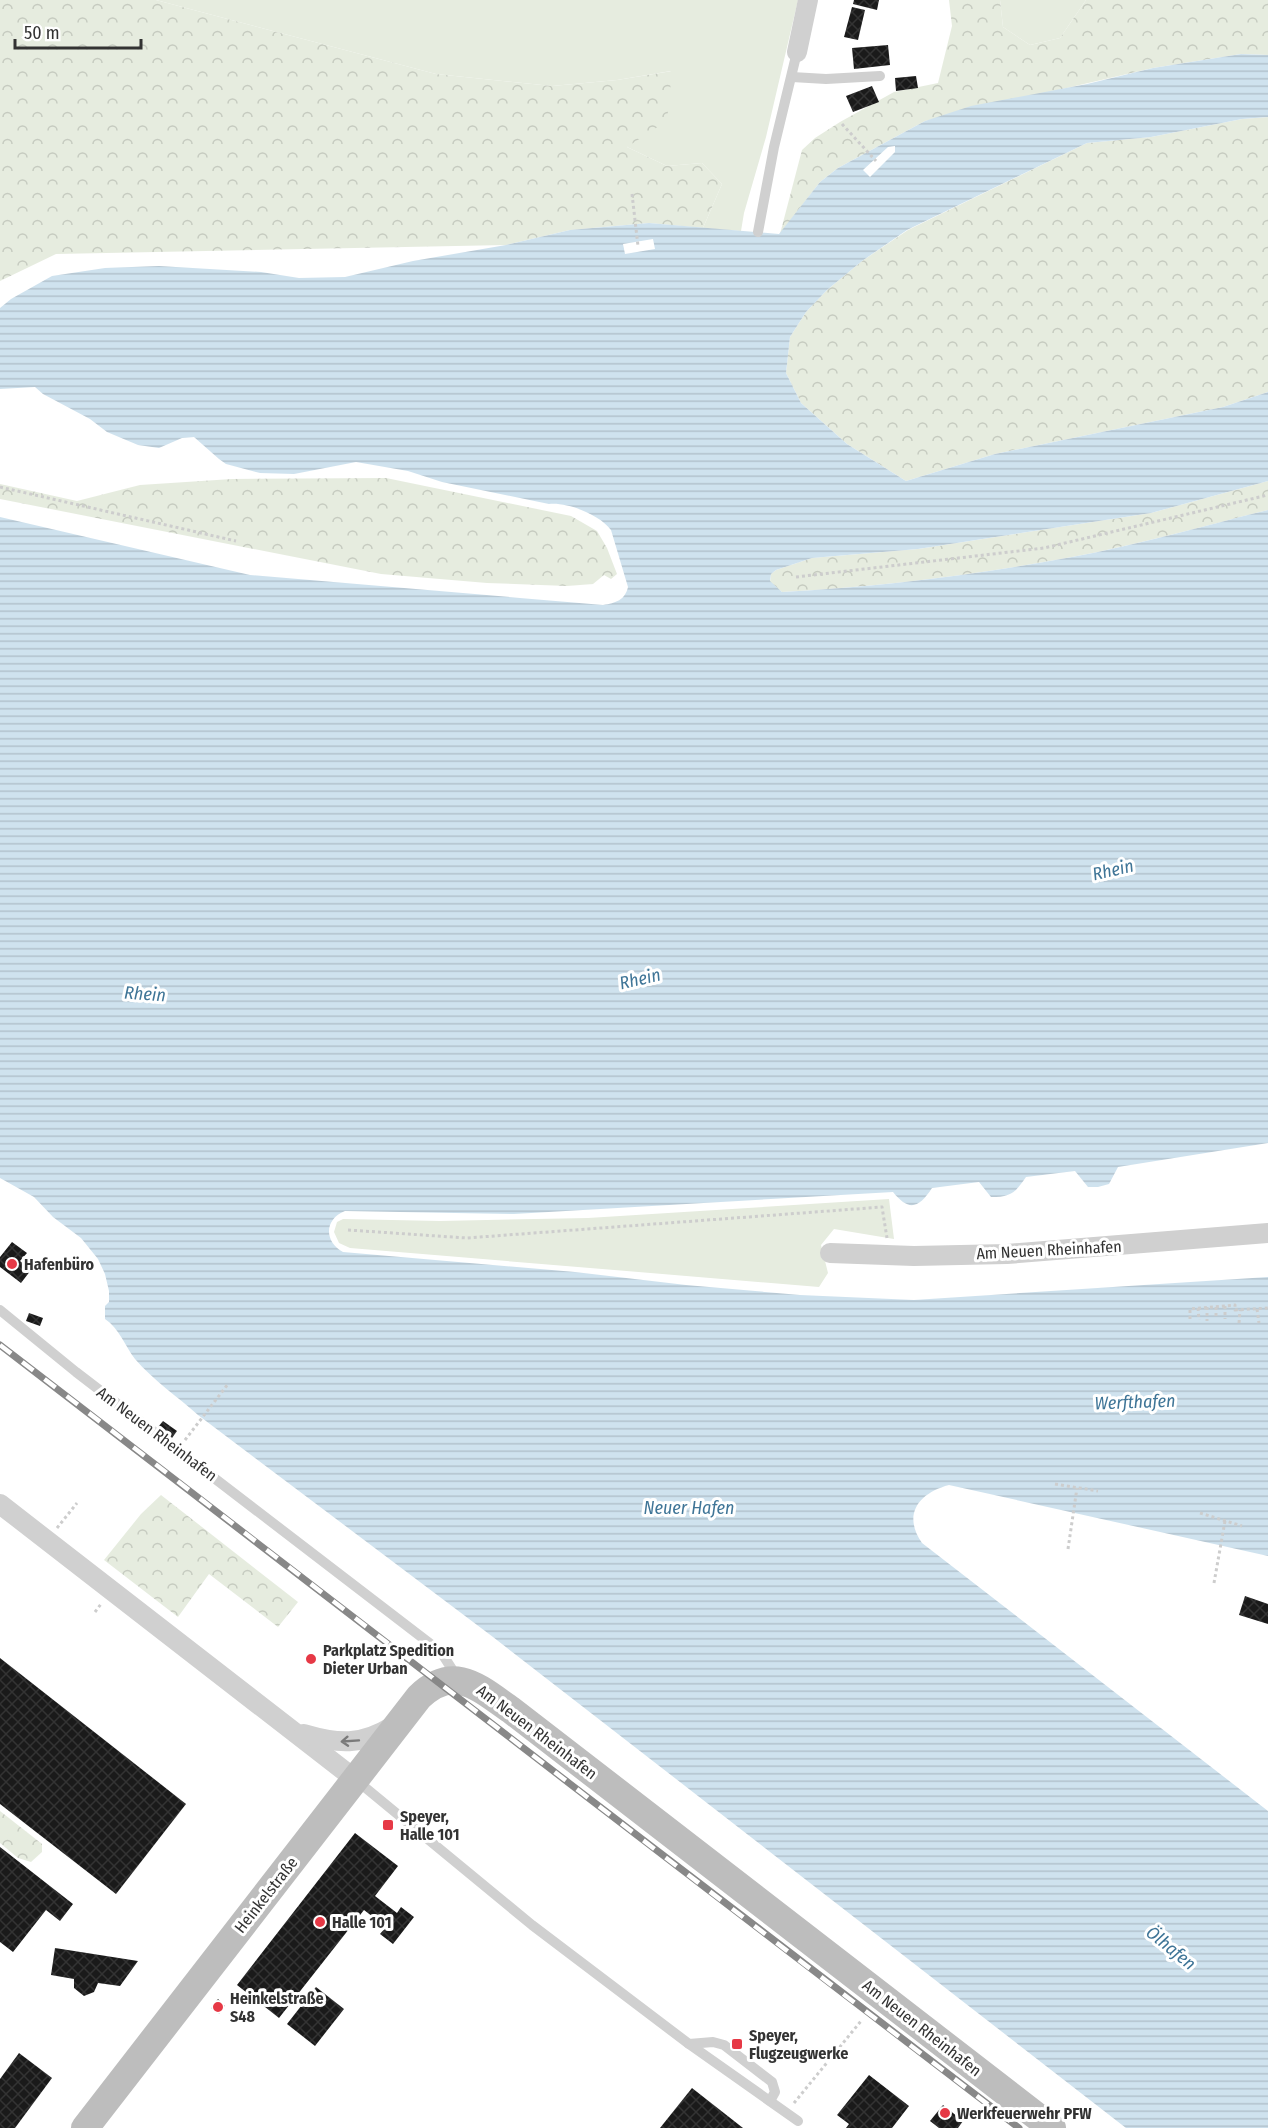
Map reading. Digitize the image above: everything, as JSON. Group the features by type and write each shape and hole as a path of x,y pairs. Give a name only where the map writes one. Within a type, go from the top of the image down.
{"street":[{"path":"797,52 808,0"},
{"name":"Am Neuen Rheinhafen","path":"831,1253 1007,1254 1268,1233"},
{"path":"0,1504 356,1780"},
{"name":"Am Neuen Rheinhafen","path":"459,1680 476,1686 511,1710 1052,2128"},
{"name":"Heinkelstraße","path":"85,2128 426,1689 439,1682 459,1680"},
{"path":"295,1731 327,1741 346,1742 373,1736 400,1721"}],"lane":[{"path":"758,232 774,147 797,52"},
{"path":"792,77 826,79 880,76"},
{"name":"Am Neuen Rheinhafen","path":"0,1310 76,1372 441,1652 459,1680"},
{"path":"356,1780 532,1925 689,2044 798,2121"},
{"path":"689,2044 713,2042 724,2045 772,2082 775,2092 770,2101"}],"path":[{"path":"842,124 876,161"},
{"path":"632,194 638,246"},
{"path":"0,487 236,541"},
{"path":"796,577 1044,548 1268,495"},
{"path":"348,1230 467,1238 882,1207 890,1255"},
{"path":"1190,1318 1190,1309 1235,1305 1235,1310 1268,1308"},
{"path":"1216,1306 1216,1319"},
{"path":"1225,1306 1225,1318"},
{"path":"1206,1307 1207,1321"},
{"path":"1198,1308 1199,1320"},
{"path":"1257,1309 1258,1323"},
{"path":"1239,1323 1240,1310"},
{"path":"186,1438 228,1384"},
{"path":"1055,1484 1098,1491"},
{"path":"1068,1549 1077,1488"},
{"path":"47,1541 77,1503"},
{"path":"1200,1513 1242,1526"},
{"path":"1214,1583 1225,1521"},
{"path":"786,2114 861,2021"}],"green space":[{"path":"0,0 156,0 436,74 552,86 617,80 672,71 667,121 627,147 667,166 702,163 722,184 703,228 649,223 570,230 506,245 56,254 0,281"},
{"path":"156,0 798,0 741,231 703,228 722,184 702,163 667,166 627,147 671,71 617,80 552,86 436,74"},
{"path":"949,0 1000,0 1003,27 1030,45 1060,38 1086,0 1268,0 1268,55 1241,54 1153,68 925,121 838,168 820,182 780,234 802,150 815,138 840,122 894,92 938,83 952,26"},
{"path":"1000,0 1086,0 1060,38 1030,45 1003,27"},
{"path":"1268,117 1268,392 1223,407 995,454 906,481 847,444 801,403 786,373 790,337 806,312 827,290 862,261 908,230 1087,143 1151,137 1242,119"},
{"path":"386,478 571,516 597,531 607,548 617,574 611,579 604,575 593,584 567,586 487,583 381,574 0,499 0,484 77,501 140,485 232,479"},
{"path":"1268,481 1268,510 1096,552 964,575 855,587 782,592 770,582 771,574 776,570 812,558 918,549 1151,513"},
{"path":"889,1199 894,1239 834,1229 821,1245 828,1273 819,1287 350,1248 339,1243 334,1232 337,1222 343,1219 440,1221 588,1218"},
{"path":"161,1495 298,1602 278,1627 209,1574 178,1617 104,1560 141,1514"},
{"path":"0,1811 42,1844 42,1852 31,1862 18,1858 0,1843"}],"water":[{"path":"1241,54 1268,55 1268,117 1242,119 1151,137 1087,143 907,230 862,261 827,290 806,312 790,337 786,373 801,403 847,444 906,481 995,454 1223,407 1268,392 1268,481 1151,513 918,549 812,558 776,570 771,574 770,581 782,592 855,587 964,575 1097,552 1268,510 1268,1143 1118,1167 1109,1184 1098,1187 1088,1187 1075,1171 1026,1177 1012,1193 998,1197 991,1197 979,1182 932,1188 923,1200 914,1205 904,1203 893,1192 514,1214 345,1211 333,1219 329,1231 332,1242 343,1252 575,1272 800,1295 914,1300 1268,1277 1268,1556 949,1485 929,1493 917,1506 914,1514 916,1533 922,1543 1268,1811 1268,2128 1126,2128 493,1637 198,1415 135,1359 118,1332 105,1319 105,1306 109,1302 109,1291 105,1274 98,1259 81,1238 53,1217 34,1197 0,1178 0,517 250,575 603,605 619,600 625,595 628,587 611,530 599,519 574,507 442,482 408,471 356,462 294,474 260,473 226,464 194,437 182,438 159,448 138,445 107,432 90,419 43,394 35,387 0,389 0,308 11,299 52,276 105,268 159,266 261,272 299,278 345,277 570,230 649,223 779,234 820,182 838,168 925,121 971,106 1087,84 1153,68"}],"pier":[{"path":"895,146 895,152 870,177 863,170 888,147"},
{"path":"653,239 655,249 625,254 623,244"}],"building":[{"path":"854,0 879,0 877,10 853,4"},
{"path":"852,7 865,10 858,40 844,37"},
{"path":"888,45 890,65 854,69 852,48"},
{"path":"916,76 918,88 896,91 895,78"},
{"path":"872,86 879,102 853,112 846,96"},
{"name":"Hafenbüro","path":"12,1242 27,1253 20,1261 31,1270 21,1283 0,1267 0,1257"},
{"path":"29,1313 43,1318 40,1326 26,1321"},
{"path":"163,1421 177,1431 172,1438 158,1427"},
{"path":"1245,1596 1268,1604 1268,1624 1239,1615"},
{"path":"0,1658 186,1804 116,1894 0,1804"},
{"name":"Halle 101","path":"355,1833 398,1866 375,1896 397,1913 401,1907 414,1917 393,1944 380,1934 386,1927 364,1910 279,2018 237,1985"},
{"path":"0,1847 73,1904 60,1921 46,1910 13,1952 0,1942"},
{"path":"55,1948 138,1961 120,1986 98,1983 94,1992 84,1996 74,1988 74,1979 51,1975"},
{"path":"316,1987 344,2009 315,2046 287,2024"},
{"name":"Heinkelstraße S48","path":"218,1999 225,2006 219,2014 211,2008"},
{"path":"19,2053 52,2078 15,2128 0,2128 0,2079"},
{"path":"869,2075 909,2106 892,2128 846,2128 849,2124 837,2115"},
{"path":"692,2088 743,2128 660,2128"},
{"name":"Werkfeuerwehr PFW","path":"943,2105 963,2121 958,2128 939,2128 930,2121"}],"railway":[{"path":"0,1345 1019,2128"}],"place":[{"name":"Hafenbüro","path":"12,1264"},
{"name":"Parkplatz Spedition Dieter Urban","path":"311,1659"},
{"name":"Speyer, Halle 101","path":"388,1825"},
{"name":"Halle 101","path":"320,1922"},
{"name":"Heinkelstraße S48","path":"218,2007"},
{"name":"Speyer, Flugzeugwerke","path":"737,2044"},
{"name":"Werkfeuerwehr PFW","path":"945,2113"}],"water label":[{"name":"Rhein","path":"1113,870"},
{"name":"Rhein","path":"640,979"},
{"name":"Rhein","path":"145,994"},
{"name":"Werfthafen","path":"1135,1402"},
{"name":"Neuer Hafen","path":"689,1508"},
{"name":"Ölhafen","path":"1171,1948"}]}
